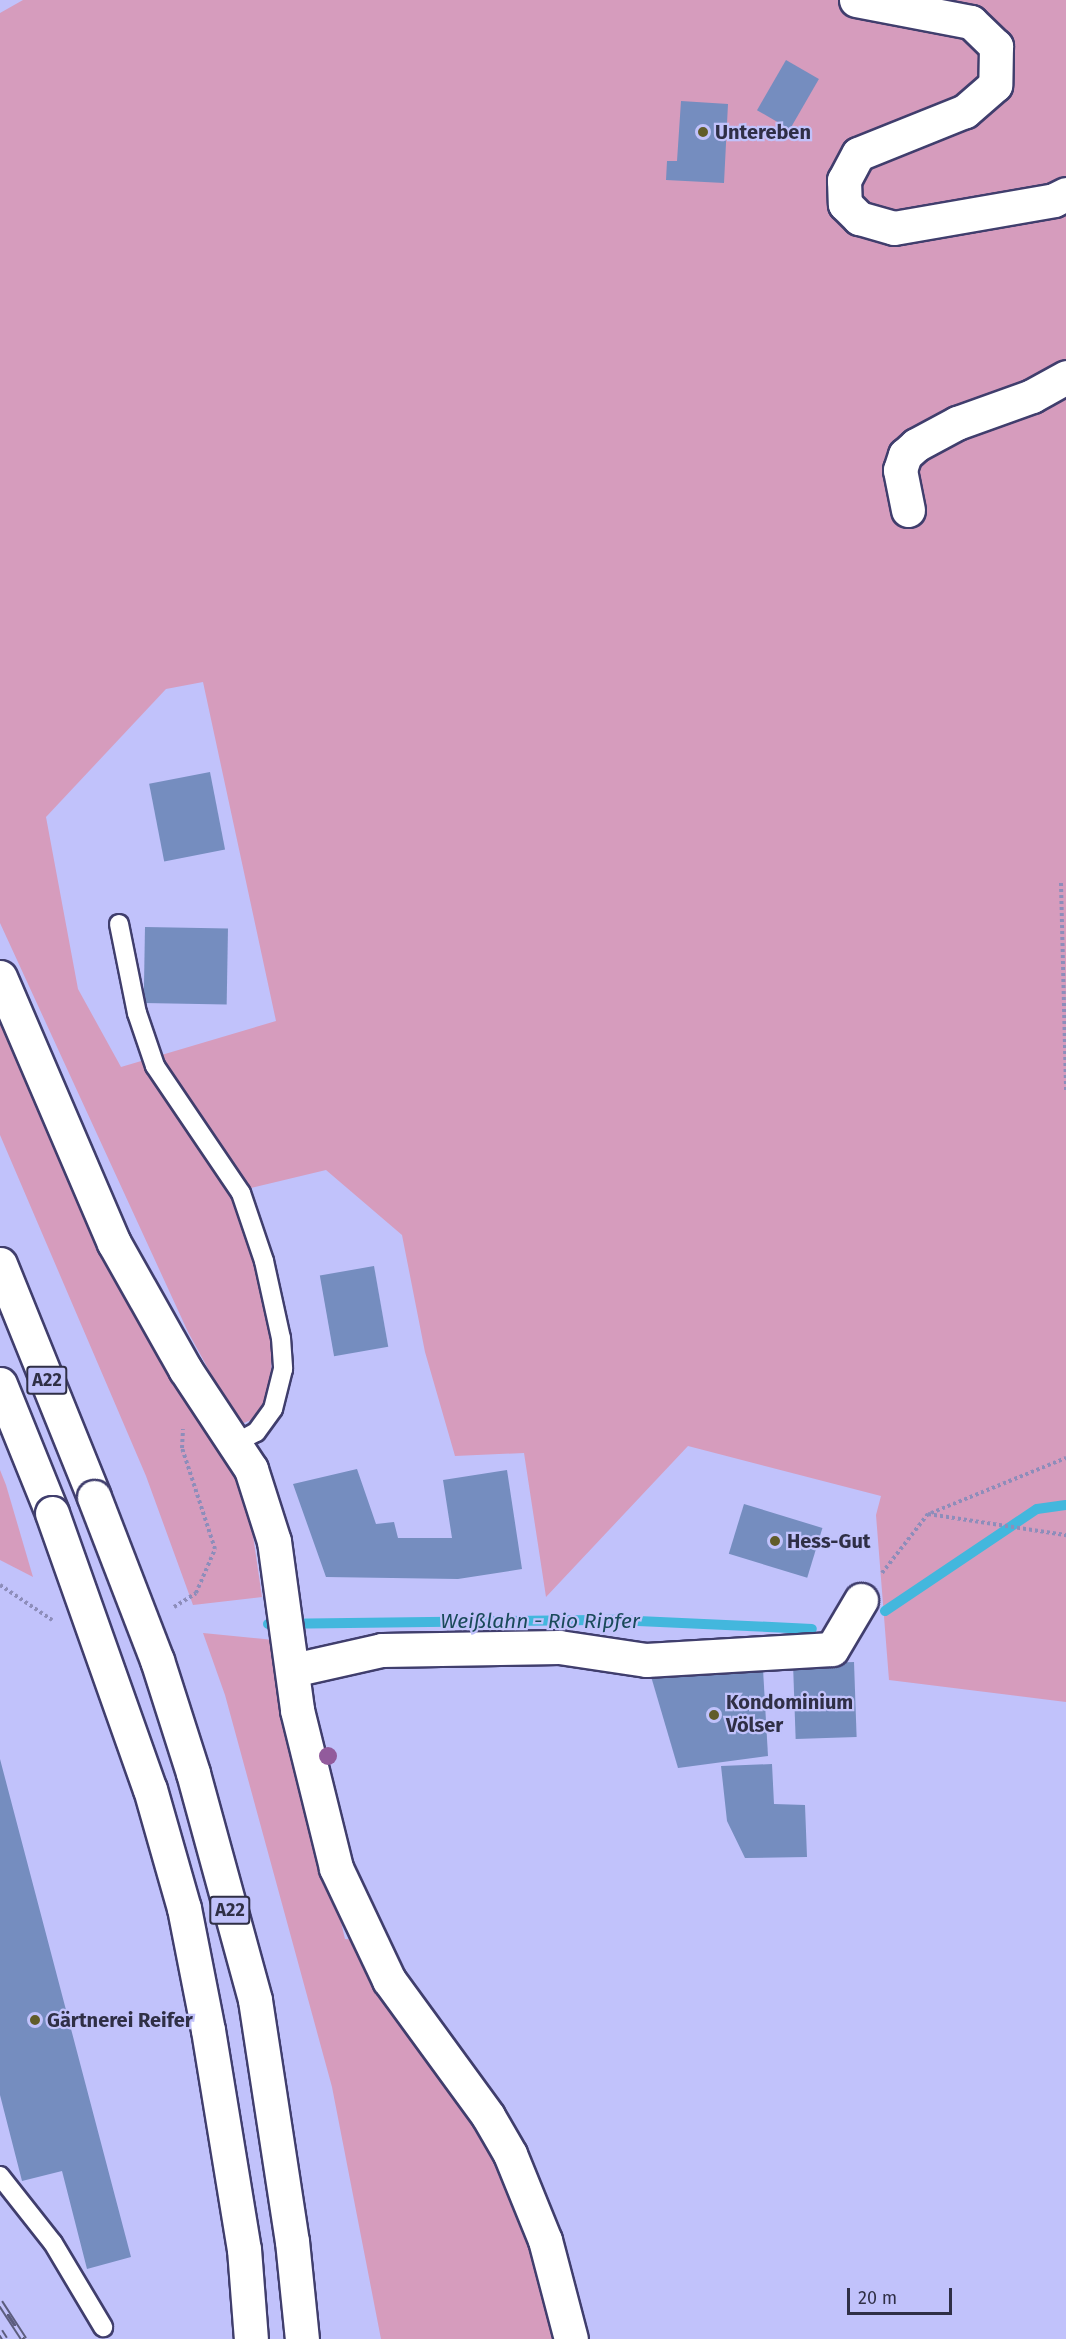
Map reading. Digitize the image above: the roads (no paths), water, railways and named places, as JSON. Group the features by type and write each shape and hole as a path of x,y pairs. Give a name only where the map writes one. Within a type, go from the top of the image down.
{"main road":[{"path":"856,0 971,22 996,46 995,85 965,111 858,154 844,180 845,204 858,218 894,228 1054,200 1066,194"},
{"path":"908,510 900,470 905,455 916,445 957,423 1032,396 1066,377"},
{"path":"0,977 114,1244 185,1369 236,1443 251,1469 274,1541 297,1710 336,1868 389,1980 488,2116 510,2154 545,2240 573,2332"},
{"name":"A22","path":"0,1264 157,1660 193,1773 255,2000 292,2241 302,2339"},
{"name":"A22","path":"0,1384 52,1513 143,1767 184,1908 208,2030 244,2249 251,2339"},
{"path":"293,1670 382,1650 559,1647 646,1660 832,1649 861,1600"}],"lane":[{"path":"119,924 137,1013 156,1066 241,1193 264,1261 282,1338 283,1369 273,1409 256,1432 236,1443"},
{"path":"0,2176 53,2243 103,2327"}],"waterway":[{"name":"Weißlahn - Rio Ripfer","path":"885,1611 1037,1509 1066,1505"},
{"name":"Weißlahn - Rio Ripfer","path":"268,1624 616,1620 812,1629"}],"railway":[{"path":"0,2302 24,2339"},
{"path":"0,2331 5,2339"}],"place":[{"name":"Untereben","path":"703,132"},
{"name":"Hess-Gut","path":"775,1541"},
{"name":"Kondominium Völser","path":"714,1715"},
{"name":"Gärtnerei Reifer","path":"35,2020"}]}
